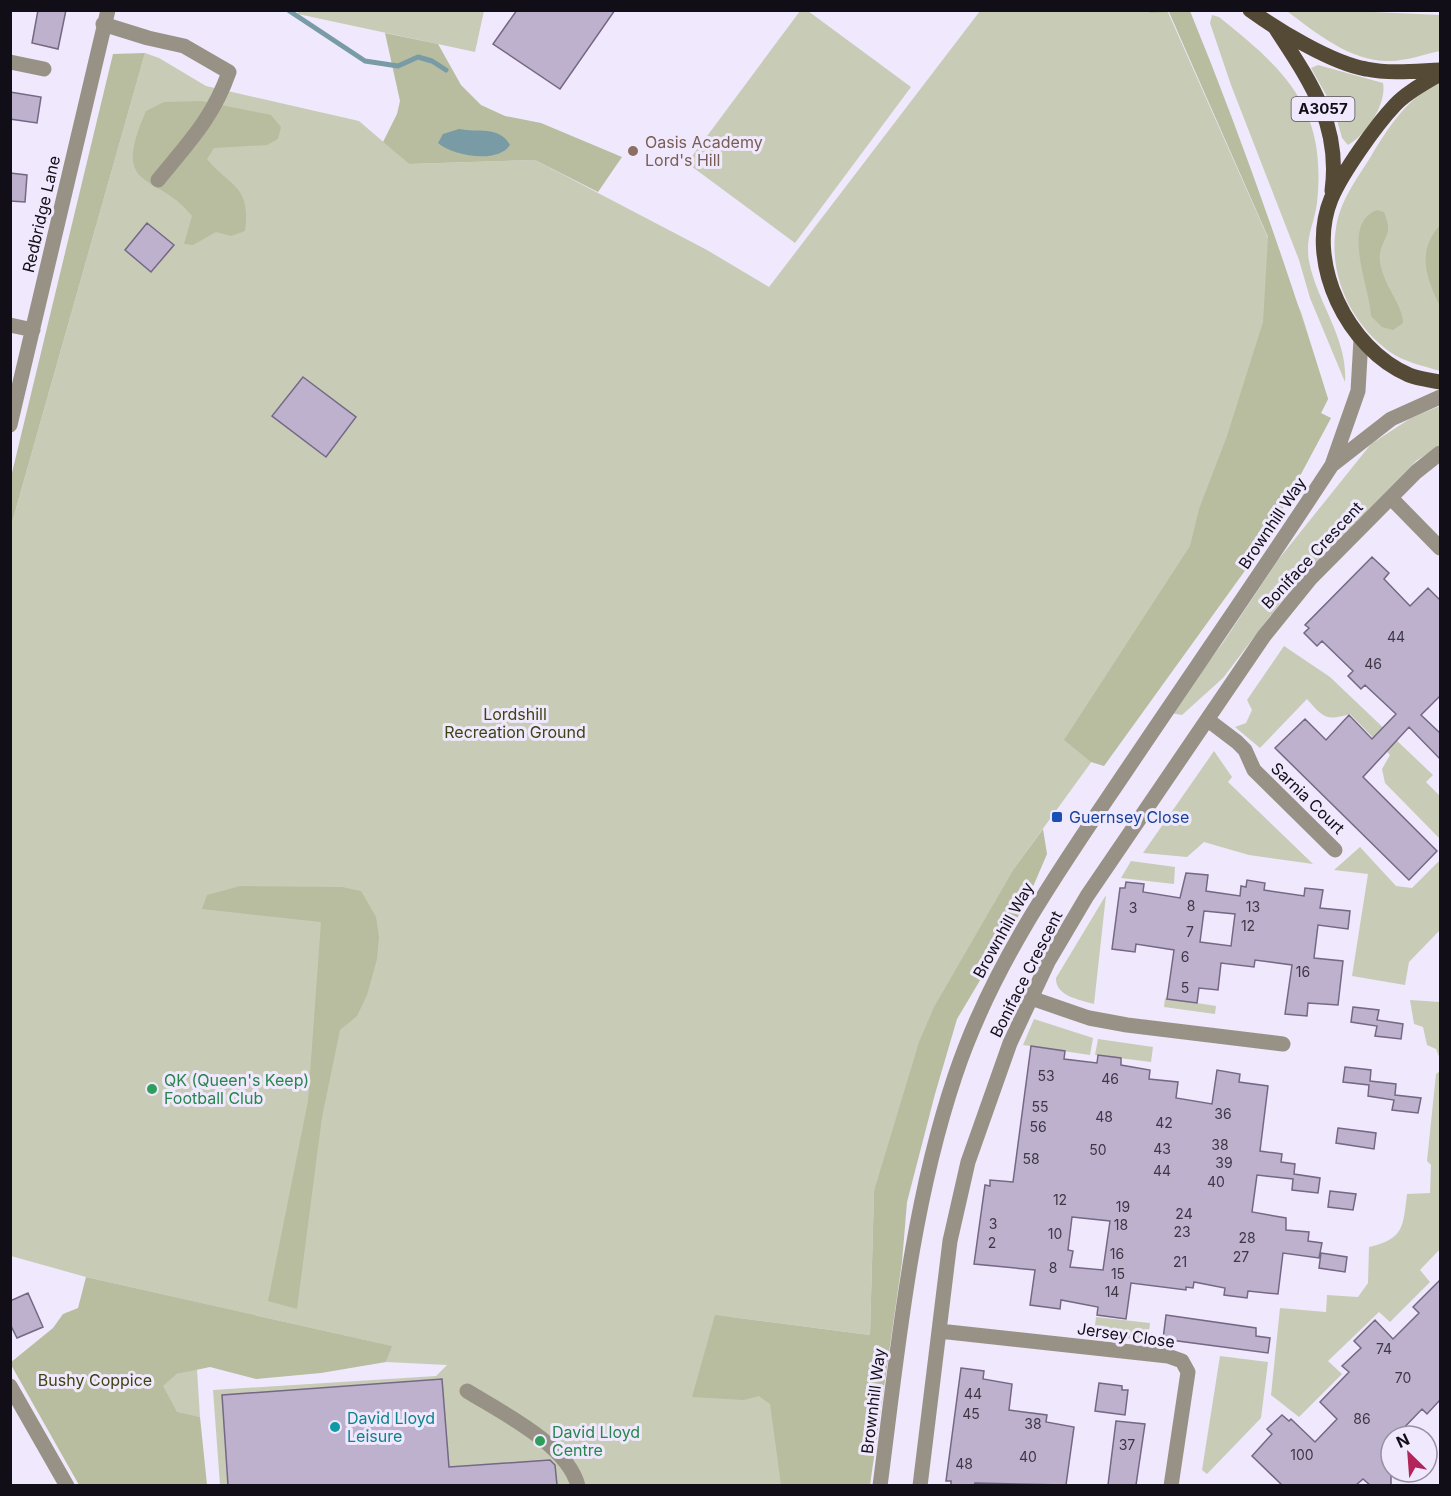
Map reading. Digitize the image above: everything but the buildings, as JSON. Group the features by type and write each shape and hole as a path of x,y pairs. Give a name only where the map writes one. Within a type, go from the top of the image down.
{"main road":[{"name":"A3057","path":"1250,10 1276,29 1364,69 1389,72 1440,70"},
{"name":"A3057","path":"1276,29 1314,87 1325,113 1335,171 1330,200"},
{"path":"1440,74 1422,84 1396,104 1344,176 1330,200 1324,249 1331,286 1348,323 1361,339 1388,363 1411,376 1440,382"}],"street":[{"path":"106,17 148,38 184,46 229,72 219,101 158,180"},
{"name":"Redbridge Lane","path":"10,425 106,17"},
{"path":"10,62 44,69"},
{"path":"10,325 33,330"},
{"name":"Brownhill Way","path":"880,1485 897,1359 928,1172 955,1075 993,983 1050,883 1332,465 1358,391 1361,339"},
{"name":"Brownhill Way","path":"1332,465 1391,419 1440,397"},
{"name":"Boniface Crescent","path":"920,1485 950,1241 971,1152 991,1091 1031,998 1069,924 1288,605 1390,498 1440,453"},
{"path":"1390,498 1440,548"},
{"name":"Sarnia Court","path":"1208,720 1245,750 1254,770 1335,850"},
{"path":"1031,998 1098,1020 1283,1044"},
{"name":"Jersey Close","path":"939,1331 1167,1356 1182,1361 1188,1372 1172,1485"},
{"path":"10,1386 67,1485"},
{"path":"467,1391 548,1443 575,1474 578,1485"}],"green space":[{"path":"484,10 475,52 298,14 298,11"},
{"name":"Lordshill Recreation Ground","path":"1167,10 1301,312 1328,399 1263,526 1015,867 874,1191 870,1335 730,1317 855,1485 220,1485 213,1390 436,1376 447,1365 386,1362 391,1346 86,1277 11,1256 11,526 145,53 159,58 206,86 359,121 409,164 535,160 707,250 769,287 980,11"},
{"path":"1328,10 1440,15 1440,51 1396,61 1362,57 1335,45 1287,11"},
{"path":"800,11 808,11 911,87 795,243 687,163"},
{"path":"1145,11 1190,11 1246,155 1328,399 1321,413 1331,418 1262,547 1104,766 1091,762 1064,740 1190,546 1199,509 1227,436 1263,322 1268,237 1169,12"},
{"path":"1212,15 1219,17 1243,37 1283,75 1297,95 1308,117 1315,142 1318,170 1316,211 1308,245 1309,261 1318,291 1342,350 1345,382 1310,298 1299,260 1231,85 1210,23"},
{"path":"385,33 438,44 461,85 481,105 505,116 541,123 622,157 598,192 535,160 409,164 383,142 397,114 400,101"},
{"path":"145,53 11,526 11,477 113,54"},
{"path":"1318,65 1383,83 1382,100 1374,118 1362,134 1348,145 1342,138 1334,109 1311,68"},
{"path":"1440,83 1440,371 1390,352 1364,327 1345,297 1339,281 1334,246 1338,218 1345,200 1384,136 1408,105"},
{"path":"201,101 271,115 281,127 278,139 267,145 214,148 207,159 242,196 245,204 245,231 231,236 216,232 193,245 184,244 192,216 178,202 142,177 135,169 133,156 136,137 146,111 164,102"},
{"path":"1377,210 1384,212 1388,227 1380,253 1380,262 1385,279 1400,309 1403,323 1393,330 1382,327 1371,316 1360,257 1360,228 1366,217"},
{"path":"1440,225 1440,306 1427,274 1426,254 1428,244"},
{"path":"1440,406 1440,445 1416,461 1293,586 1223,678 1182,715 1170,713 1222,644 1278,560 1371,444 1411,418"},
{"path":"1284,646 1330,677 1433,775 1426,782 1440,796 1440,839 1385,783 1382,769 1390,755 1350,714 1336,717 1326,716 1307,699 1260,748 1235,727 1246,723 1252,710 1247,700"},
{"path":"1214,751 1232,777 1228,782 1313,864 1249,855 1204,842 1187,857 1143,853"},
{"path":"1043,829 1047,854 1026,903 957,1019 935,1094 907,1202 902,1262 870,1485 781,1485 770,1404 759,1396 744,1400 692,1397 715,1315 870,1335 874,1191 919,1042 934,1007 1015,867"},
{"path":"1360,847 1396,886 1412,888 1440,860 1440,930 1409,962 1405,985 1352,976 1368,874 1334,870"},
{"path":"1131,861 1175,867 1174,884 1121,878"},
{"path":"240,886 342,887 361,891 376,917 379,937 377,959 367,995 357,1016 340,1030 322,1117 297,1309 268,1301 308,1101 321,922 202,909 207,895"},
{"path":"1106,895 1094,1004 1064,993 1057,984 1056,978"},
{"path":"1165,998 1216,1006 1215,1014 1164,1007"},
{"path":"1410,1000 1440,1002 1440,1059 1436,1049 1427,1045 1423,1027 1414,1024"},
{"path":"1034,1019 1093,1038 1090,1055 1023,1045"},
{"path":"1098,1039 1153,1047 1151,1062 1095,1055"},
{"path":"1440,1071 1440,1249 1420,1270 1430,1282 1390,1322 1379,1312 1328,1361 1342,1374 1299,1417 1271,1395 1280,1308 1326,1312 1327,1295 1358,1297 1368,1283 1369,1247 1389,1240 1400,1230 1407,1194 1430,1193 1431,1165 1427,1161 1436,1074"},
{"name":"Bushy Coppice","path":"86,1277 392,1346 386,1362 321,1373 256,1379 210,1367 177,1374 163,1386 177,1412 200,1417 207,1485 79,1485 10,1363 53,1328 63,1314 78,1308"},
{"path":"1096,1317 1150,1323 1148,1341 1094,1334"},
{"path":"1220,1356 1268,1362 1261,1418 1207,1474 1202,1470"},
{"path":"197,1369 200,1417 177,1413 162,1386 177,1374"}],"water":[{"path":"459,129 494,132 510,145 496,155 475,156 445,148 438,143 443,134"}],"waterway":[{"path":"288,10 365,61 398,66 418,57 432,61 446,70"}],"place":[{"name":"Oasis Academy Lord's Hill","path":"633,151"},
{"name":"Guernsey Close","path":"1057,817"},
{"name":"QK (Queen's Keep) Football Club","path":"152,1089"},
{"name":"David Lloyd Leisure","path":"335,1427"},
{"name":"David Lloyd Centre","path":"540,1441"}]}
